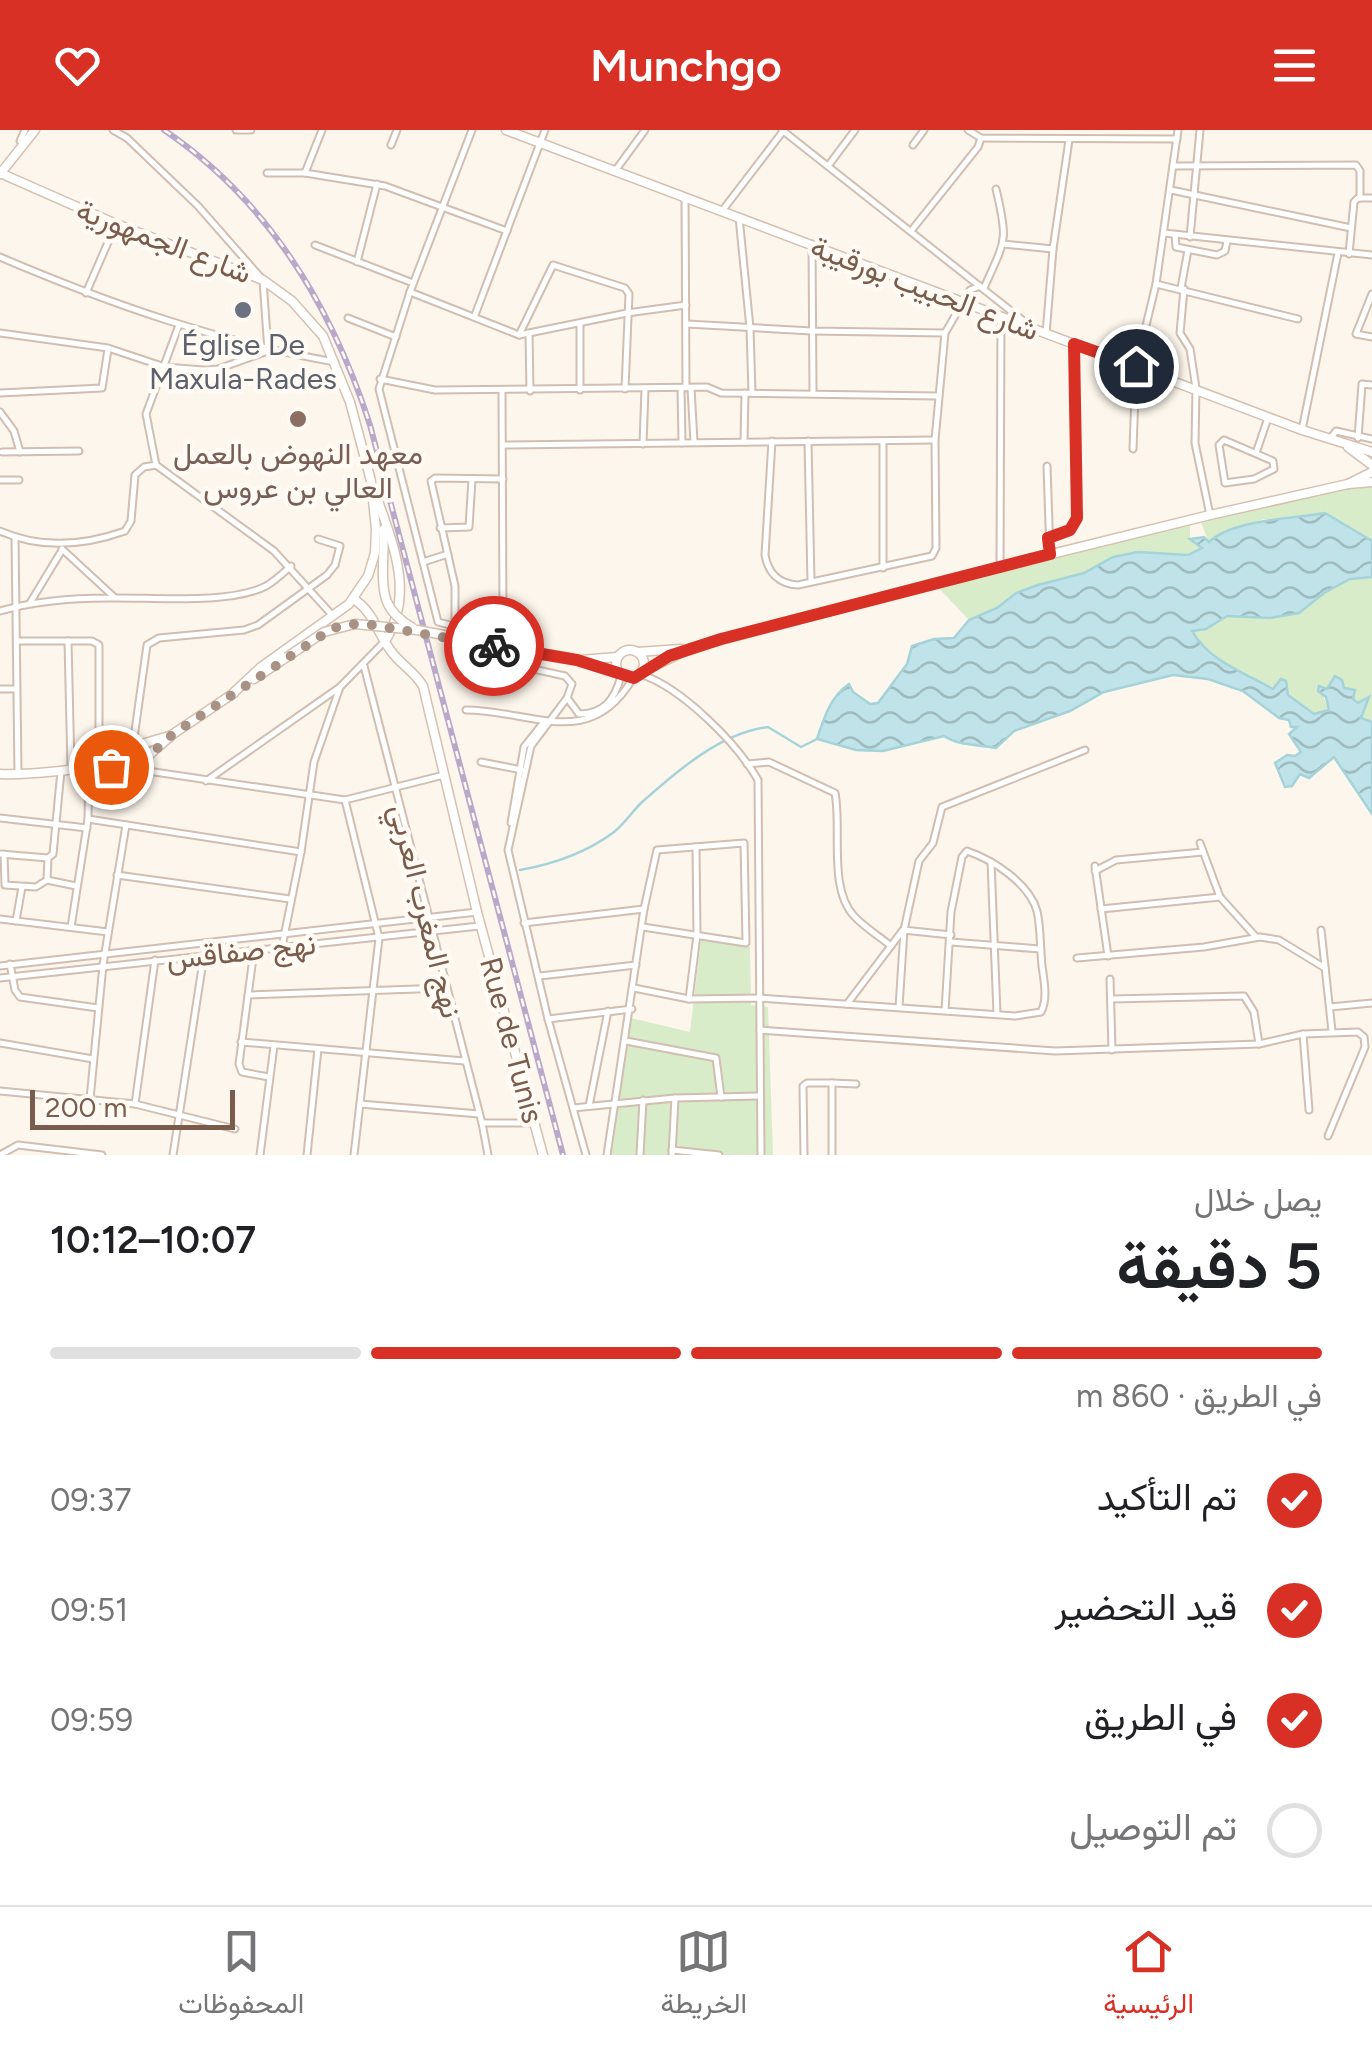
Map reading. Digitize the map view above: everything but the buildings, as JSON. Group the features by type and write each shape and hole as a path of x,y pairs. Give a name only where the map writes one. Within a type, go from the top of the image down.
{"main road":[{"path":"2,169 30,130"},
{"path":"2,169 30,130"},
{"name":"شارع الحبيب بورقيبة","path":"506,130 1302,430 1372,452"},
{"name":"شارع الجمهورية","path":"2,169 31,188 264,280 324,336 350,402 371,481 375,554 368,576 351,602 261,667 230,696"},
{"name":"شارع الحبيب بورقيبة","path":"1344,444 1372,468"},
{"path":"1348,484 1372,468"},
{"path":"371,481 385,520 402,598 399,615 385,641"},
{"path":"572,659 617,657 626,650 691,648 1000,566 1210,515 1372,482"},
{"path":"385,520 382,591 386,606 417,630"},
{"name":"Rue de Tunis","path":"351,602 369,612 385,641 422,686 477,912 543,1155"},
{"path":"0,774 94,765 133,766 287,656 324,632 342,626 417,630 572,659 620,674 639,675 691,648"},
{"path":"637,652 644,661 639,675"},
{"path":"617,657 620,674"},
{"path":"94,765 126,745 173,734"},
{"path":"133,766 142,754 134,746"},
{"path":"118,752 118,760 133,766"}],"street":[{"path":"112,130 127,138 198,206 264,280 268,350"},
{"path":"236,130 251,130"},
{"path":"305,173 322,130"},
{"path":"391,145 397,130"},
{"path":"472,130 413,283 380,379 380,394 438,622 481,632 491,632 502,624 502,392"},
{"path":"475,315 544,130"},
{"path":"615,170 645,130"},
{"path":"722,211 783,130 1031,328"},
{"path":"828,166 856,130"},
{"path":"913,145 924,130"},
{"path":"968,130 1034,139 1177,139"},
{"path":"1019,138 1022,130"},
{"path":"1034,139 1038,130"},
{"path":"1133,449 1136,366 1156,284 1178,130"},
{"path":"1190,237 1200,130"},
{"path":"911,232 986,135"},
{"path":"1046,334 1053,248 1069,140"},
{"path":"1173,166 1356,166 1360,171 1360,198"},
{"path":"267,174 305,173 376,184 507,231"},
{"path":"357,262 376,184"},
{"path":"975,306 988,302 984,289 998,263 1005,233 996,189"},
{"path":"1171,190 1351,228"},
{"path":"682,442 686,389 685,197"},
{"path":"1349,254 1354,202 1372,198"},
{"path":"739,217 750,328 744,442"},
{"path":"86,293 116,224"},
{"path":"1164,233 1372,255"},
{"path":"1175,235 1174,246 1222,254 1227,241"},
{"path":"812,244 814,392"},
{"path":"1003,244 1053,248"},
{"path":"315,245 413,283"},
{"path":"1188,250 1180,334 1190,347 1196,388 1194,430 1210,515"},
{"path":"1302,430 1338,253"},
{"path":"0,257 86,293 179,324 268,350 335,362"},
{"path":"234,269 244,258"},
{"path":"519,335 553,265 626,288 629,294 625,390"},
{"path":"1156,284 1298,319"},
{"path":"772,441 765,560 773,575 793,585 926,559 936,551 935,440 945,333 970,290 984,289"},
{"path":"410,292 519,335 628,313 686,306"},
{"path":"1372,294 1356,335 1372,337"},
{"path":"1000,566 1001,317"},
{"path":"348,318 396,337"},
{"path":"580,323 580,391"},
{"path":"179,324 146,414 156,465 260,540 290,566 333,616"},
{"path":"686,324 945,333"},
{"path":"0,333 108,348 165,367 218,370 268,350"},
{"path":"529,334 530,392"},
{"path":"1048,538 1070,530 1077,518 1074,344"},
{"path":"0,393 102,388 108,348"},
{"path":"380,379 435,390 530,392 707,387 718,393 938,396"},
{"path":"1358,438 1362,384 1372,385"},
{"path":"642,444 644,389"},
{"path":"686,389 694,442"},
{"path":"0,412 14,431 20,452"},
{"path":"1256,453 1268,417"},
{"path":"1329,440 1336,432 1372,439"},
{"path":"504,446 935,440"},
{"path":"808,441 812,582"},
{"path":"1220,441 1256,453 1275,464 1272,472 1226,483 1220,441"},
{"path":"883,442 883,568"},
{"path":"2,452 79,450"},
{"path":"0,531 63,547 125,530 131,521 136,474 144,467 156,465"},
{"path":"1047,466 1050,554"},
{"path":"440,528 466,528 470,524 472,478"},
{"path":"455,628 456,586 431,481 503,479"},
{"path":"0,480 19,480"},
{"path":"14,537 18,775"},
{"path":"134,746 145,650 152,640 251,628 332,569 340,552 338,545 318,539"},
{"path":"63,547 114,597"},
{"path":"30,603 63,547"},
{"path":"423,562 448,554"},
{"path":"0,611 30,603 114,597 189,598 246,592 265,586 290,566"},
{"path":"481,632 481,656 565,676 572,684 567,698 549,721 527,740 510,817 508,850 548,1019 586,1155"},
{"path":"68,641 66,770 53,854 48,858 2,854 5,885 36,887 47,880 78,886"},
{"path":"18,642 92,641 100,648 94,765 71,927"},
{"path":"206,781 340,687 385,641"},
{"name":"نهج المغرب العربي","path":"364,666 488,1155"},
{"path":"567,698 579,714 597,712 613,698 620,674"},
{"path":"466,710 574,722 610,708 639,675 654,679 677,696 723,736 747,764 760,790 761,1155"},
{"path":"282,947 315,755 340,687"},
{"path":"0,689 16,690"},
{"path":"899,1007 904,930 918,861 933,842 942,807 1084,750"},
{"path":"480,762 522,770"},
{"path":"747,764 769,762 836,794 836,836 846,904 853,915 891,946"},
{"path":"133,766 206,781 346,800 444,775"},
{"path":"346,800 379,938 354,1155"},
{"path":"0,818 87,828"},
{"path":"88,819 301,852"},
{"path":"90,1098 103,965 126,825"},
{"path":"607,1155 632,1009 644,908 657,850 745,844 747,942 644,928"},
{"path":"1200,844 1220,897 1256,937"},
{"path":"689,999 697,935 696,848"},
{"path":"634,988 689,999 760,998 945,1011 1028,1015 1044,1009 1037,912 1032,900 1005,871 967,851 963,853 951,912 945,1011"},
{"path":"1108,956 1095,868 1116,860 1203,852"},
{"path":"47,880 48,858"},
{"path":"991,862 997,1014"},
{"path":"117,876 290,899"},
{"path":"16,922 22,887"},
{"path":"1101,909 1220,897"},
{"path":"524,923 644,908"},
{"name":"نهج صفاقس","path":"0,966 477,912"},
{"path":"0,919 108,932"},
{"name":"نهج صفاقس","path":"0,978 481,926"},
{"path":"904,930 1040,949"},
{"path":"847,1004 904,930"},
{"path":"1321,930 1332,1031"},
{"path":"1077,958 1256,937 1278,940 1325,968"},
{"path":"254,950 241,1042 241,1070 269,1076"},
{"path":"173,1155 204,954"},
{"path":"135,1104 155,960"},
{"path":"10,964 16,994 98,1008"},
{"path":"540,976 637,964"},
{"path":"1110,979 1112,1050"},
{"path":"248,995 446,988"},
{"path":"1111,998 1244,996 1254,1012 1260,1044"},
{"path":"1330,1007 1372,1003"},
{"path":"548,1019 632,1009"},
{"path":"589,1106 608,1011"},
{"path":"760,1030 984,1046 1112,1050 1260,1044 1332,1031 1362,1034 1366,1042 1328,1136"},
{"path":"1303,1034 1308,1110"},
{"path":"626,1041 716,1058 721,1097"},
{"path":"241,1042 464,1061"},
{"path":"0,1043 94,1058"},
{"path":"260,1155 274,1046"},
{"path":"307,1155 318,1050"},
{"path":"832,1083 832,1155"},
{"path":"804,1155 803,1086 856,1084"},
{"path":"0,1090 135,1104 235,1130"},
{"path":"573,1108 674,1098 760,1096"},
{"path":"674,1098 672,1152 719,1155"},
{"path":"640,1155 644,1100"},
{"path":"360,1104 479,1114"},
{"path":"482,1123 534,1123"},
{"path":"0,1155 14,1146 102,1155"}],"green space":[{"path":"1372,476 1372,541 1325,513 1283,521 1264,519 1209,542 1201,523"},
{"path":"1190,523 1190,539 1203,548 1189,555 1138,552 1113,557 1084,573 1016,593 997,608 969,620 933,582"},
{"path":"1372,577 1372,722 1361,719 1367,697 1358,703 1353,699 1355,690 1344,688 1335,676 1327,689 1319,686 1329,710 1314,714 1211,653 1191,630 1206,629 1227,616 1270,618 1299,613 1350,579"},
{"path":"701,940 750,947 751,1005 768,1007 773,1155 608,1155 631,1018 690,1032"}],"water":[{"path":"1325,513 1372,541 1372,577 1350,579 1299,613 1270,618 1227,616 1206,629 1192,631 1217,658 1239,671 1273,689 1281,679 1286,681 1288,695 1314,714 1329,710 1326,697 1318,691 1319,686 1327,689 1335,676 1342,680 1344,688 1355,690 1353,699 1358,703 1369,697 1361,718 1372,722 1372,814 1334,757 1309,778 1300,774 1292,786 1285,787 1275,763 1301,752 1289,734 1297,727 1291,727 1289,720 1279,718 1243,691 1208,679 1173,675 1104,692 1070,711 1014,731 996,748 944,736 883,751 856,750 817,739 832,702 842,689 849,684 853,692 870,704 878,703 907,664 912,646 954,638 969,620 997,608 1016,593 1084,573 1113,557 1138,552 1188,555 1202,548 1190,539 1204,537 1209,542 1248,524"}],"waterway":[{"path":"520,870 569,857 592,846 618,829 641,803 684,767 733,737 768,727 801,747 817,739"}],"railway":[{"path":"164,130 235,189 265,223 316,299 355,381 370,425 563,1155"}],"way so far":[{"path":"111,767 137,767 173,734 333,628 355,624 417,630 494,646"}],"place":[{"name":"Église De Maxula-Rades","path":"243,310"},
{"name":"معهد النهوض بالعمل العالي بن عروس","path":"298,419"}],"route":[{"path":"494,646 577,660 628,679 669,656 721,639 1050,554 1048,538 1070,530 1077,518 1074,344 1136,366"}]}
